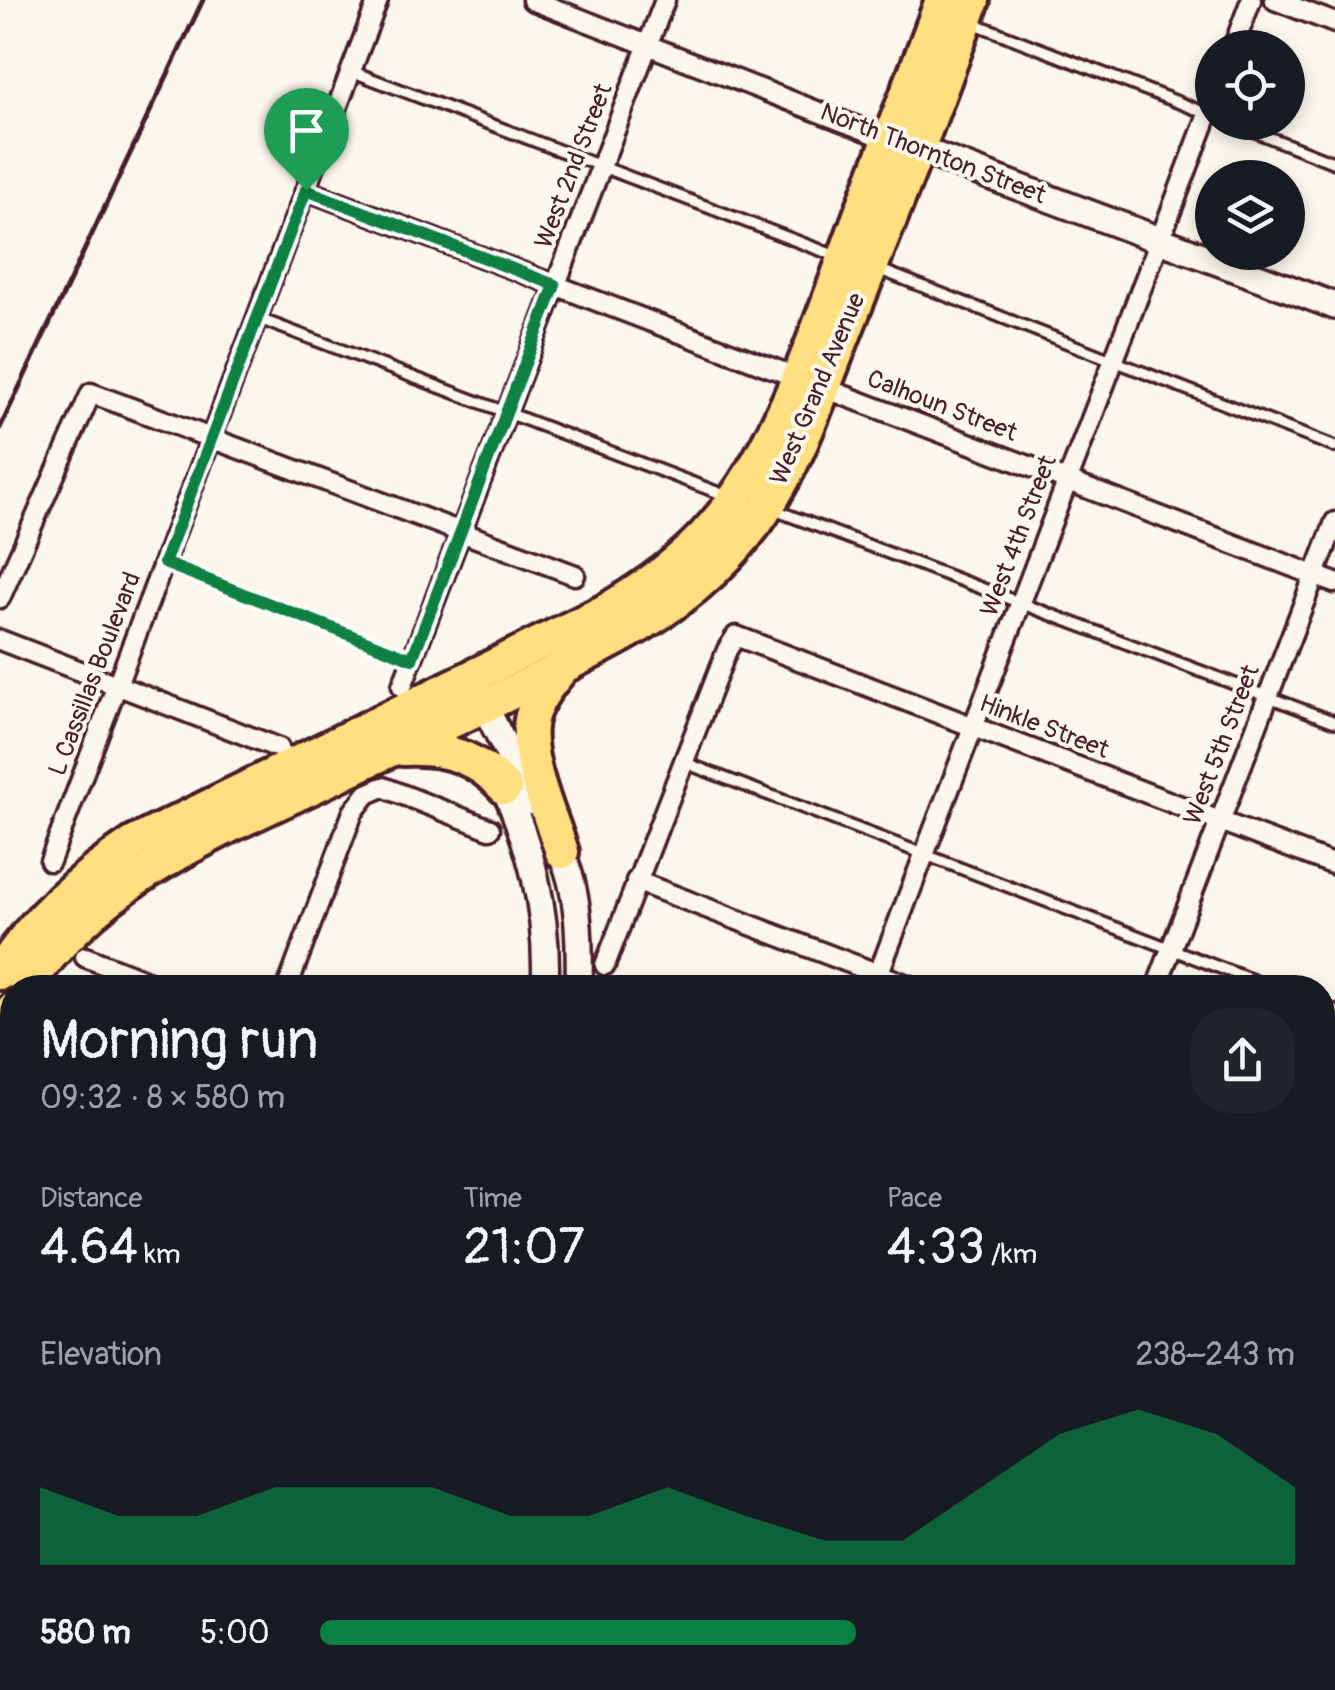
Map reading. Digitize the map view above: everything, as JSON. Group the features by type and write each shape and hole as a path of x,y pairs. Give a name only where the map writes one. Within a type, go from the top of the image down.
{"highway":[{"name":"West Grand Avenue","path":"471,695 647,586 750,503 803,438 810,382 902,143 949,6"},
{"name":"West Grand Avenue","path":"471,695 562,668 659,616 695,590 729,554 750,503"},
{"path":"562,668 534,708 528,737 531,761 562,852"},
{"path":"35,975 76,926 136,878 394,749 471,695"},
{"path":"0,973 22,941 66,893 122,851 160,830 471,695"},
{"path":"394,749 434,748 451,752 484,767 506,788"}],"main road":[{"name":"North Thornton Street","path":"902,143 1335,306"},
{"path":"471,695 537,875 546,934 545,975"},
{"path":"471,695 562,852 576,902 579,975"}],"street":[{"name":"L Cassillas Boulevard","path":"50,861 378,0"},
{"name":"North Thornton Street","path":"532,0 902,143"},
{"name":"West 2nd Street","path":"402,686 665,0"},
{"path":"1240,30 1251,0"},
{"path":"1276,0 1335,23"},
{"name":"West 4th Street","path":"878,975 1200,140"},
{"name":"Calhoun Street","path":"306,190 1335,583"},
{"path":"0,598 90,393 575,575"},
{"name":"West 5th Street","path":"1161,975 1335,522"},
{"name":"Hinkle Street","path":"683,762 736,636 1335,865"},
{"path":"0,640 279,748"},
{"path":"605,965 683,762"},
{"path":"292,975 354,812 367,794 384,787 490,829"},
{"path":"636,881 862,975"},
{"path":"85,957 131,975"}],"lane":[{"path":"949,6 1195,105"},
{"path":"351,71 1335,447"},
{"path":"1276,140 1335,163"},
{"path":"258,318 1335,722"},
{"path":"164,563 412,659"},
{"path":"683,762 1239,975"}],"railway":[{"path":"0,428 203,0"}],"route":[{"path":"306,190 555,285 412,659 164,563 306,190"}]}
